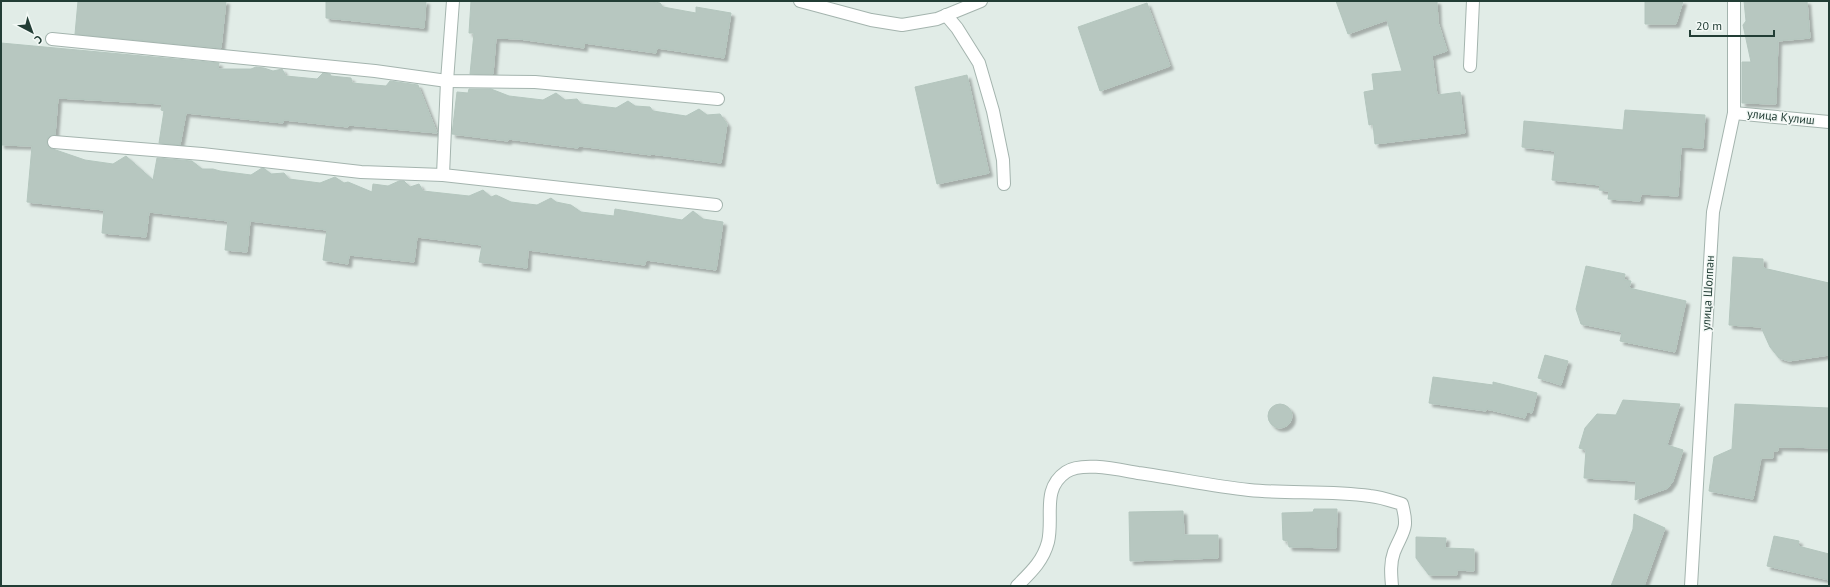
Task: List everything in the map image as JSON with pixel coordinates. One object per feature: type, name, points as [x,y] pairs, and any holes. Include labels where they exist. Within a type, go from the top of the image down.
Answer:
[{"type":"street","points":[[443,175],[447,81],[453,1]]},
{"type":"street","points":[[800,1],[872,20],[902,25],[937,19],[981,1]]},
{"type":"street","points":[[1470,66],[1473,1]]},
{"type":"street","name":"улица Шолпан","points":[[1690,586],[1713,212],[1734,113],[1734,1]]},
{"type":"street","points":[[946,15],[979,63],[994,118],[1003,160],[1004,184]]},
{"type":"street","points":[[52,39],[375,71],[447,81],[535,82],[718,99]]},
{"type":"street","name":"улица Кулиш","points":[[1734,113],[1829,122]]},
{"type":"street","points":[[54,142],[202,154],[361,172],[443,175],[716,205]]},
{"type":"street","points":[[1017,586],[1038,564],[1048,542],[1050,524],[1050,496],[1054,484],[1066,472],[1075,468],[1091,467],[1177,478],[1249,490],[1302,491],[1371,496],[1402,504],[1406,519],[1403,535],[1394,552],[1391,569],[1392,586]]},
{"type":"building","points":[[78,1],[226,1],[221,48],[75,34]]},
{"type":"building","points":[[326,1],[426,1],[424,28],[326,18]]},
{"type":"building","points":[[471,1],[650,1],[660,3],[663,7],[696,13],[696,7],[731,13],[724,58],[657,48],[656,53],[584,43],[584,48],[519,39],[496,38],[493,74],[470,74],[474,33],[469,33]]},
{"type":"building","points":[[1336,1],[1437,1],[1438,22],[1447,51],[1432,56],[1437,95],[1460,92],[1465,133],[1375,144],[1373,124],[1369,125],[1364,92],[1374,90],[1372,74],[1402,71],[1387,20],[1348,34]]},
{"type":"building","points":[[1645,1],[1683,1],[1676,24],[1645,24]]},
{"type":"building","points":[[1744,1],[1807,1],[1810,38],[1778,41],[1776,104],[1742,103],[1742,62],[1751,62],[1743,25],[1746,21]]},
{"type":"building","points":[[1147,3],[1170,66],[1100,91],[1078,27]]},
{"type":"building","points":[[1,43],[219,63],[218,69],[251,69],[256,67],[273,71],[282,69],[286,76],[317,79],[323,73],[330,74],[331,76],[351,78],[352,83],[386,86],[390,81],[418,85],[437,133],[348,125],[348,127],[284,120],[283,123],[186,113],[180,145],[159,143],[164,111],[161,110],[162,104],[58,98],[55,135],[48,137],[47,142],[50,148],[85,160],[113,164],[126,156],[153,180],[157,158],[192,161],[202,169],[213,169],[251,175],[262,168],[271,174],[284,173],[289,179],[320,183],[335,177],[344,183],[348,182],[372,192],[373,184],[388,186],[399,181],[404,181],[410,187],[419,184],[423,191],[469,196],[483,190],[491,197],[496,195],[511,202],[537,205],[551,198],[556,202],[571,205],[581,212],[614,216],[615,209],[682,220],[693,211],[703,219],[723,222],[716,270],[646,260],[645,265],[528,250],[527,268],[479,262],[482,245],[417,237],[414,262],[349,255],[348,264],[323,260],[327,230],[250,221],[247,252],[225,250],[228,221],[149,212],[146,237],[102,233],[104,210],[27,202],[32,146],[1,145]]},
{"type":"building","points":[[967,75],[989,173],[937,184],[915,87]]},
{"type":"building","points":[[469,89],[491,89],[509,96],[543,100],[556,93],[565,100],[577,99],[581,104],[616,108],[628,101],[635,106],[650,107],[653,111],[686,116],[699,109],[707,115],[720,114],[727,124],[721,163],[579,146],[578,148],[508,139],[508,141],[452,134],[457,92],[468,93]]},
{"type":"building","points":[[1625,110],[1705,115],[1703,148],[1681,147],[1678,196],[1641,194],[1640,201],[1608,199],[1609,191],[1599,190],[1600,185],[1552,180],[1555,151],[1522,147],[1524,121],[1623,130]]},
{"type":"building","points":[[1733,257],[1763,259],[1763,268],[1829,283],[1829,355],[1789,361],[1779,358],[1770,347],[1761,327],[1729,325]]},
{"type":"building","points":[[1586,266],[1625,274],[1624,280],[1631,281],[1629,288],[1686,301],[1675,352],[1620,341],[1622,332],[1581,324],[1576,309]]},
{"type":"building","points":[[1545,355],[1568,361],[1561,385],[1538,378]]},
{"type":"building","points":[[1433,377],[1493,385],[1493,382],[1537,393],[1532,413],[1527,412],[1525,418],[1486,409],[1486,411],[1429,403]]},
{"type":"building","points":[[1623,400],[1680,404],[1667,445],[1683,450],[1673,481],[1668,488],[1635,500],[1636,481],[1584,478],[1586,450],[1579,448],[1585,428],[1597,414],[1616,415]]},
{"type":"building","points":[[1280,404],[1289,407],[1292,416],[1289,425],[1280,428],[1271,425],[1268,416],[1271,407]]},
{"type":"building","points":[[1735,404],[1829,408],[1829,448],[1778,447],[1778,451],[1773,451],[1773,458],[1761,458],[1753,499],[1709,491],[1714,457],[1732,449]]},
{"type":"building","points":[[1314,509],[1337,509],[1336,548],[1289,547],[1288,541],[1283,540],[1282,513],[1313,512]]},
{"type":"building","points":[[1183,511],[1184,535],[1218,535],[1218,558],[1130,561],[1129,512]]},
{"type":"building","points":[[1634,514],[1665,528],[1644,586],[1611,586],[1633,529]]},
{"type":"building","points":[[1774,536],[1799,541],[1798,546],[1829,554],[1829,580],[1767,566]]},
{"type":"building","points":[[1416,537],[1446,538],[1445,548],[1474,549],[1474,571],[1457,570],[1457,575],[1429,575],[1416,558]]}]
